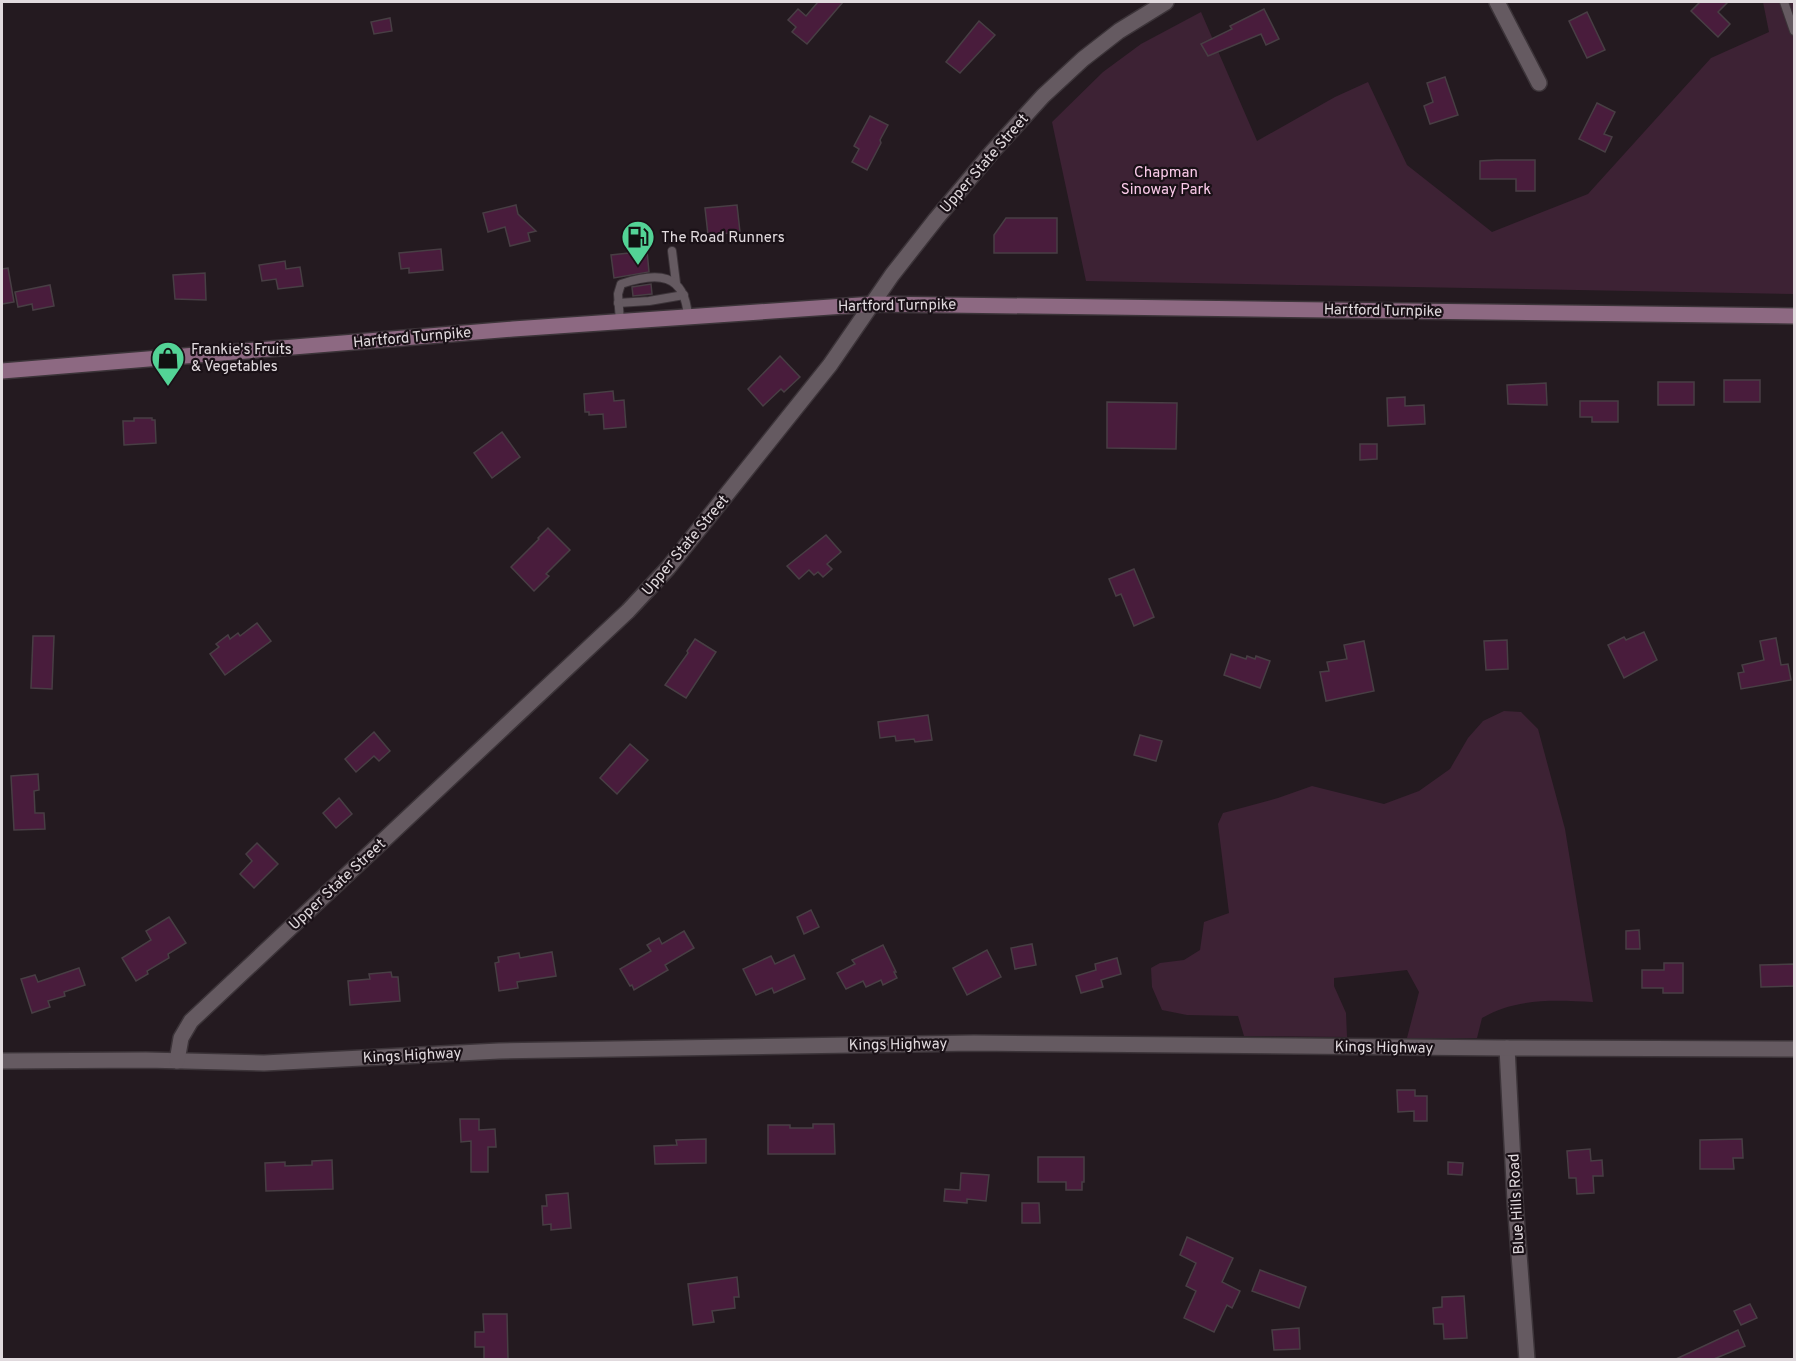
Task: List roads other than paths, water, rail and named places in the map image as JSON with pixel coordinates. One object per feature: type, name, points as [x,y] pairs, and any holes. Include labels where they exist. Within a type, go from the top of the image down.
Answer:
[{"type":"main road","name":"Hartford Turnpike","points":[[2,371],[874,304],[1794,316]]},
{"type":"street","name":"Upper State Street","points":[[177,1061],[181,1038],[191,1021],[628,611],[660,577],[830,365],[892,275],[936,219],[1043,96],[1083,59],[1119,31],[1166,2]]},
{"type":"street","points":[[1497,2],[1539,83]]},
{"type":"street","name":"Kings Highway","points":[[2,1061],[264,1063],[488,1051],[939,1043],[1794,1049]]},
{"type":"street","name":"Blue Hills Road","points":[[1507,1048],[1515,1201],[1527,1359]]},
{"type":"lane","points":[[1784,2],[1794,31]]},
{"type":"lane","points":[[672,251],[676,283],[687,303],[688,317]]},
{"type":"lane","points":[[620,322],[618,294],[621,284],[654,277],[676,283]]},
{"type":"lane","points":[[618,303],[684,295]]},
{"type":"place","name":"The Road Runners","points":[[638,266]]},
{"type":"place","name":"Frankie's Fruits & Vegetables","points":[[168,387]]},
{"type":"park label","name":"Chapman Sinoway Park","points":[[1166,180]]}]
